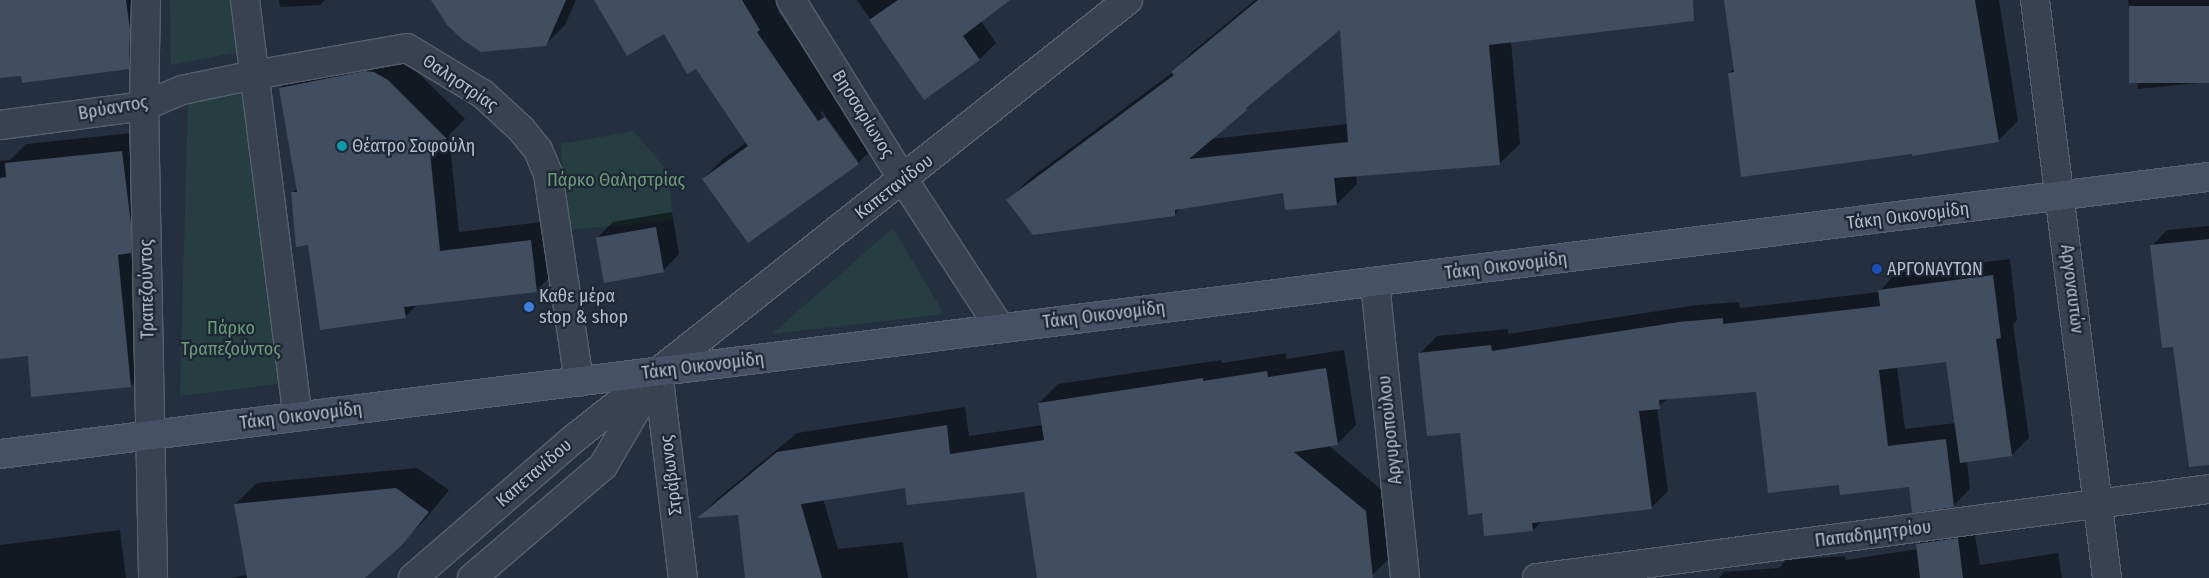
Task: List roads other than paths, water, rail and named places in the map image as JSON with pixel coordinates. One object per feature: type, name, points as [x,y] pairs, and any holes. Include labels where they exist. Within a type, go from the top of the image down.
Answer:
[{"type":"main road","name":"Τάκη Οικονομίδη","points":[[0,454],[2209,177]]},
{"type":"street","name":"Τραπεζούντος","points":[[146,0],[144,106],[152,578]]},
{"type":"street","points":[[245,0],[298,417]]},
{"type":"street","name":"Βησσαρίωνος","points":[[791,0],[903,179],[1000,328]]},
{"type":"street","name":"Καπετανίδου","points":[[412,578],[576,437],[1128,0]]},
{"type":"street","name":"Αργοναυτών","points":[[2034,0],[2108,578]]},
{"type":"street","name":"Θαληστρίας","points":[[254,74],[407,48],[483,94],[521,130],[538,150],[548,174],[579,382]]},
{"type":"street","name":"Βρύαντος","points":[[0,125],[144,106],[182,90],[254,74]]},
{"type":"street","name":"Αργυροπούλου","points":[[1376,282],[1405,578]]},
{"type":"street","name":"Καπετανίδου","points":[[472,578],[603,466],[658,372]]},
{"type":"street","name":"Στράβωνος","points":[[658,372],[683,578]]},
{"type":"street","name":"Παπαδημητρίου","points":[[1538,578],[2209,489]]},
{"type":"place","name":"Θέατρο Σοφούλη","points":[[342,146]]},
{"type":"place","name":"ΑΡΓΟΝΑΥΤΩΝ","points":[[1877,269]]},
{"type":"place","name":"Καθε μέρα stop & shop","points":[[529,307]]},
{"type":"park label","name":"Πάρκο Θαληστρίας","points":[[616,180]]},
{"type":"park label","name":"Πάρκο Τραπεζούντος","points":[[231,339]]}]
